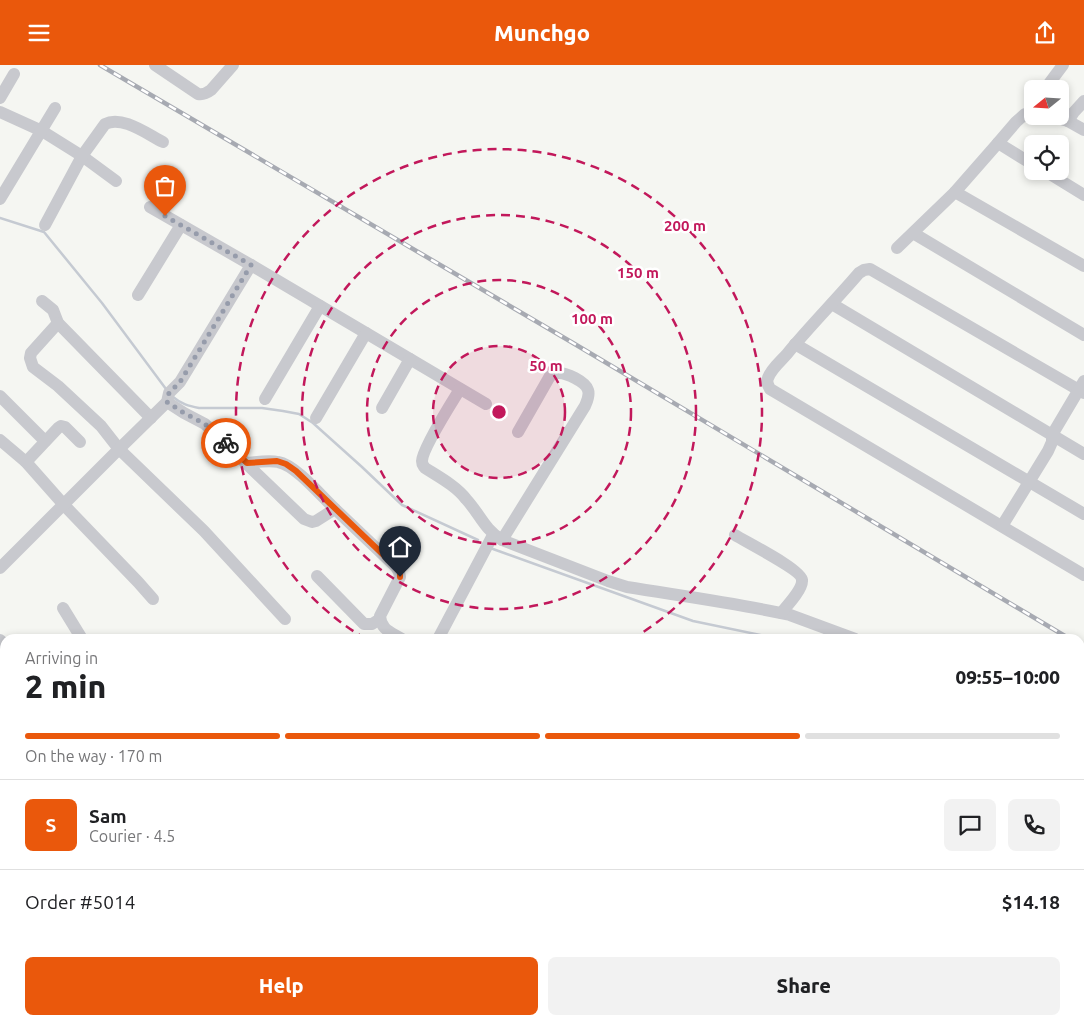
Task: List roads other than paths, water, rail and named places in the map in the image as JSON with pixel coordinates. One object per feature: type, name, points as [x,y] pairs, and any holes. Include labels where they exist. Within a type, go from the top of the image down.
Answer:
[{"type":"street","points":[[158,66],[198,94],[201,94],[211,90],[233,65]]},
{"type":"street","points":[[1052,80],[1063,65]]},
{"type":"street","points":[[0,98],[14,74]]},
{"type":"street","points":[[1069,120],[1084,101]]},
{"type":"street","points":[[0,199],[55,108]]},
{"type":"street","points":[[0,112],[42,131],[82,156],[116,181]]},
{"type":"street","points":[[897,249],[956,192],[1016,122],[1024,116]]},
{"type":"street","points":[[44,225],[82,156],[105,124],[116,121],[128,124],[163,142]]},
{"type":"street","points":[[1069,122],[1084,130]]},
{"type":"street","points":[[998,143],[1024,159]]},
{"type":"street","points":[[1060,180],[1084,195]]},
{"type":"street","points":[[956,192],[1084,266]]},
{"type":"street","points":[[150,207],[486,404]]},
{"type":"street","points":[[138,295],[181,225]]},
{"type":"street","points":[[914,233],[1084,335]]},
{"type":"street","points":[[0,568],[167,402],[169,393],[180,382],[251,265]]},
{"type":"street","points":[[1002,526],[1048,451],[1052,442],[1052,435],[1082,388],[870,269],[858,273],[771,373],[767,380],[767,385],[770,389],[1084,575]]},
{"type":"street","points":[[42,301],[53,310],[58,323],[151,418]]},
{"type":"street","points":[[832,304],[1084,454]]},
{"type":"street","points":[[265,399],[320,306]]},
{"type":"street","points":[[58,323],[31,353],[30,358],[33,367],[58,385],[101,426],[119,449],[204,531],[285,619]]},
{"type":"street","points":[[316,418],[366,333]]},
{"type":"street","points":[[795,344],[1084,514]]},
{"type":"street","points":[[382,409],[410,359]]},
{"type":"street","points":[[441,634],[497,537],[585,406],[589,397],[586,386],[580,381],[564,374],[556,373],[550,376],[518,432]]},
{"type":"street","points":[[460,389],[426,448],[422,460],[423,465],[466,498],[497,537],[614,583],[645,590],[751,606],[790,615],[841,634]]},
{"type":"street","points":[[0,396],[45,441]]},
{"type":"street","points":[[167,402],[205,424],[304,519],[316,521],[336,509]]},
{"type":"street","points":[[26,462],[61,426],[65,427],[80,442]]},
{"type":"street","points":[[0,440],[26,462],[153,599]]},
{"type":"street","points":[[247,463],[277,461],[286,464],[296,471],[396,567],[400,577],[380,616],[383,628],[393,634]]},
{"type":"street","points":[[735,535],[792,568],[803,579],[797,592],[781,613]]},
{"type":"street","points":[[317,576],[364,624],[372,624],[380,619]]},
{"type":"street","points":[[63,608],[79,634]]},
{"type":"waterway","points":[[0,218],[44,232],[102,303],[166,389]]},
{"type":"waterway","points":[[173,397],[185,404],[199,408],[262,408],[299,414],[313,423],[402,505],[478,540]]},
{"type":"waterway","points":[[493,549],[693,621],[756,634]]},
{"type":"railway","points":[[100,65],[573,343],[1062,634]]}]
